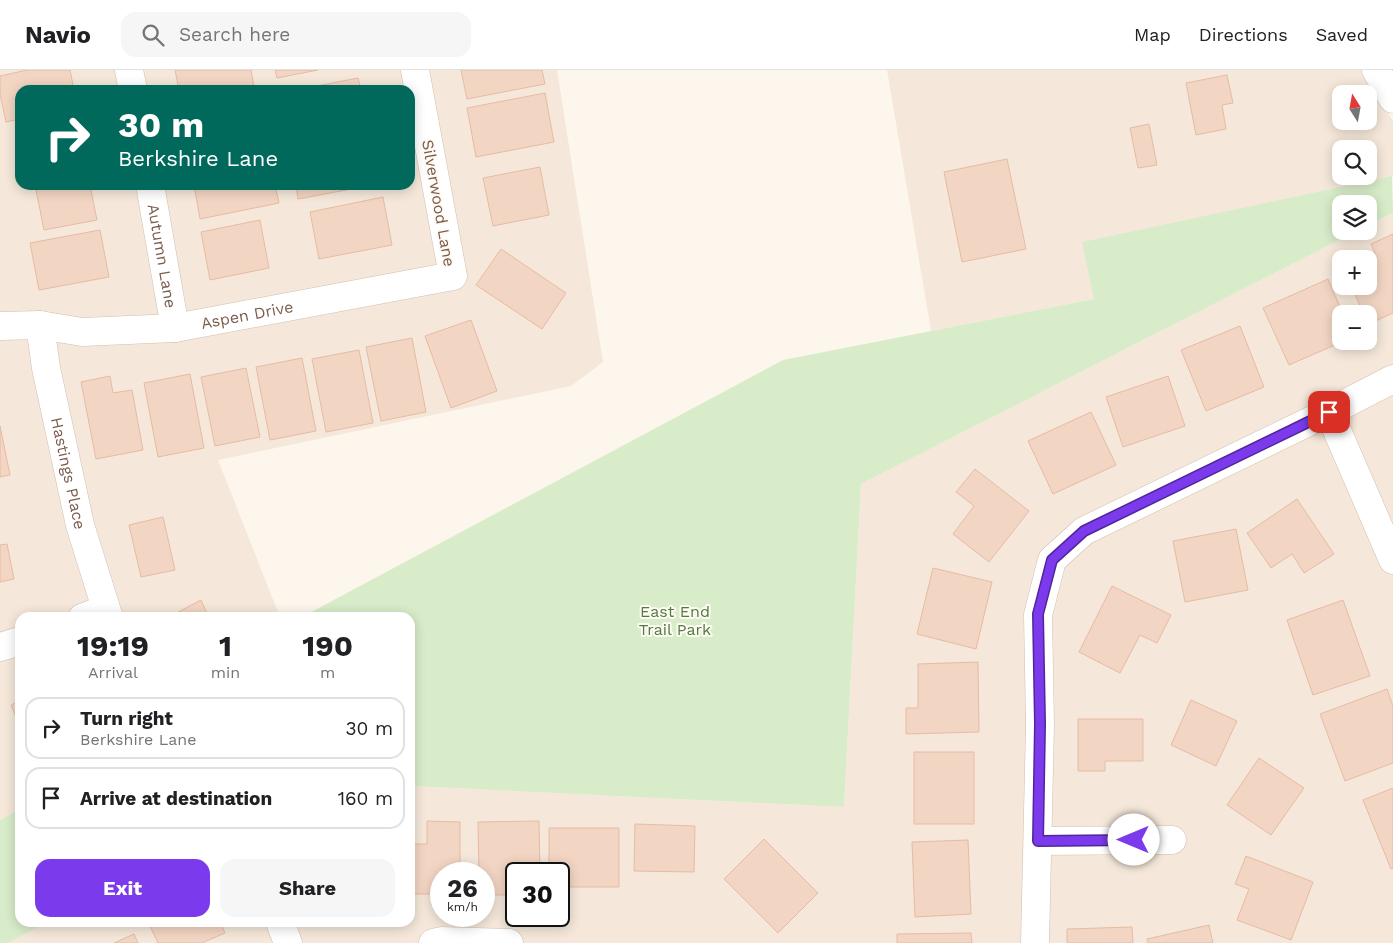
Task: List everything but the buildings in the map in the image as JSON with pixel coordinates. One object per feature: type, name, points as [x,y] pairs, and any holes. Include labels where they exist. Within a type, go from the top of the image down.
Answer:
[{"type":"street","points":[[129,70],[132,85]]},
{"type":"street","name":"Silverwood Lane","points":[[415,70],[453,276]]},
{"type":"street","points":[[1376,70],[1393,99]]},
{"type":"street","name":"Autumn Lane","points":[[151,190],[175,328]]},
{"type":"street","name":"Aspen Drive","points":[[0,326],[40,325],[82,332],[175,328],[453,276]]},
{"type":"street","name":"Hastings Place","points":[[40,325],[46,368],[98,612]]},
{"type":"street","points":[[1035,943],[1040,724],[1038,614],[1052,560],[1084,531],[1329,412],[1393,378]]},
{"type":"street","points":[[1329,412],[1393,560]]},
{"type":"street","points":[[0,647],[15,642]]},
{"type":"street","points":[[1038,841],[1172,840]]},
{"type":"street","points":[[282,927],[288,943]]},
{"type":"street","points":[[432,943],[509,943]]},
{"type":"shaded area","points":[[0,70],[557,70],[603,362],[571,386],[218,460],[278,612],[15,612],[15,812],[0,820]]},
{"type":"shaded area","points":[[887,70],[1363,70],[1372,85],[1332,85],[1332,130],[1378,130],[1378,96],[1393,121],[1393,176],[1377,179],[1377,140],[1332,140],[1332,185],[1351,185],[1083,242],[1094,299],[931,331]]},
{"type":"shaded area","points":[[1393,213],[1393,943],[8,943],[38,927],[415,927],[415,786],[844,807],[861,484],[1339,240],[1377,240],[1377,221]]},
{"type":"green space","name":"East End Trail Park","points":[[1392,176],[1393,213],[1377,221],[1377,195],[1332,195],[1332,240],[1339,240],[861,484],[844,807],[415,786],[415,612],[311,612],[783,360],[1094,299],[1082,242],[1350,185],[1377,185],[1377,179]]},
{"type":"green space","points":[[15,812],[15,927],[38,927],[8,943],[0,943],[0,820]]},
{"type":"route","points":[[1134,840],[1038,841],[1040,724],[1038,614],[1052,560],[1084,531],[1329,412]]}]
